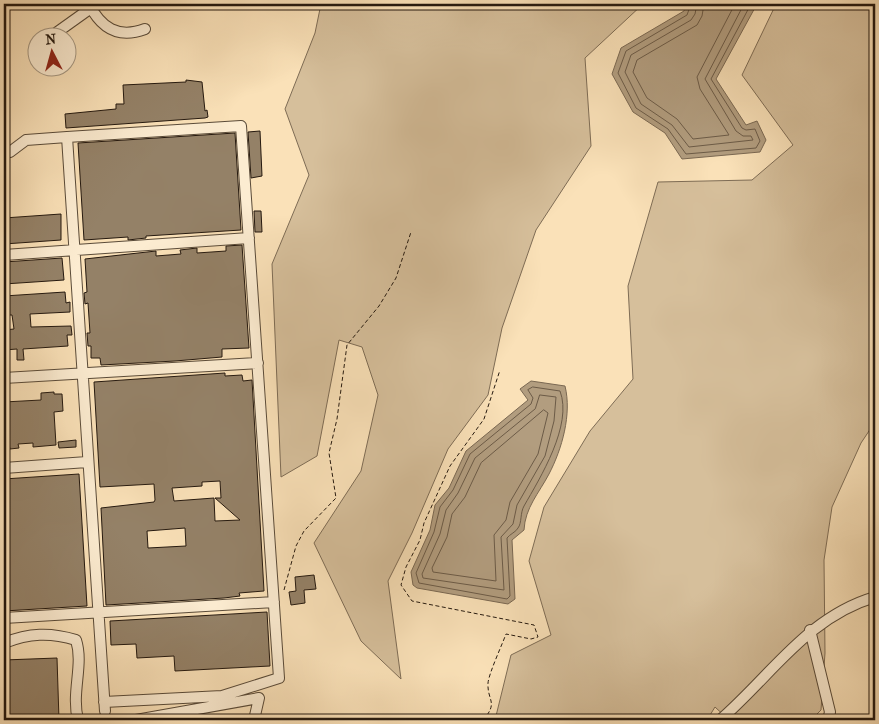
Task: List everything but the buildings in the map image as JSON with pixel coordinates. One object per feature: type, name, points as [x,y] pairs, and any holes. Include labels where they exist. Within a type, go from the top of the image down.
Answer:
[{"type":"street","points":[[62,28],[90,6],[99,21],[110,29],[124,33],[145,29]]},
{"type":"street","points":[[10,152],[26,140],[66,137],[241,126],[279,678],[222,696],[104,707],[66,137]]},
{"type":"street","points":[[4,255],[249,238]]},
{"type":"street","points":[[4,378],[258,363]]},
{"type":"street","points":[[4,468],[87,462]]},
{"type":"street","points":[[720,720],[810,630],[858,602],[875,597]]},
{"type":"street","points":[[4,618],[274,602]]},
{"type":"street","points":[[810,630],[830,712],[828,720]]},
{"type":"street","points":[[4,643],[35,633],[57,634],[76,640],[79,651],[74,694],[78,720]]},
{"type":"street","points":[[136,720],[259,698],[254,720]]},
{"type":"path","points":[[284,590],[296,546],[304,531],[336,498],[329,453],[337,418],[347,345],[379,306],[396,278],[411,232]]},
{"type":"path","points":[[483,720],[490,712],[492,700],[488,683],[506,634],[531,639],[538,637],[534,625],[412,601],[401,585],[406,568],[420,540],[424,523],[450,466],[484,419],[500,370]]},
{"type":"shaded area","points":[[321,4],[643,4],[585,58],[591,146],[536,230],[502,328],[488,395],[448,449],[412,533],[388,581],[401,679],[361,641],[314,543],[361,471],[378,395],[362,347],[339,340],[317,456],[281,477],[272,264],[309,175],[285,109],[315,33]]},
{"type":"shaded area","points":[[776,4],[875,4],[875,422],[861,443],[832,507],[824,560],[825,653],[821,710],[811,720],[729,720],[715,707],[707,720],[495,720],[511,655],[551,635],[529,561],[544,507],[590,431],[633,379],[628,286],[658,182],[752,180],[793,145],[742,75]]},
{"type":"water","points":[[686,4],[757,4],[716,79],[746,125],[757,121],[766,140],[760,152],[682,159],[665,133],[633,112],[612,74],[621,48],[684,11]]},
{"type":"water","points":[[531,381],[565,386],[567,408],[562,443],[558,454],[533,501],[527,515],[524,530],[512,540],[515,599],[508,604],[417,588],[413,585],[411,572],[430,530],[435,505],[449,488],[466,451],[528,400],[520,389]]}]
